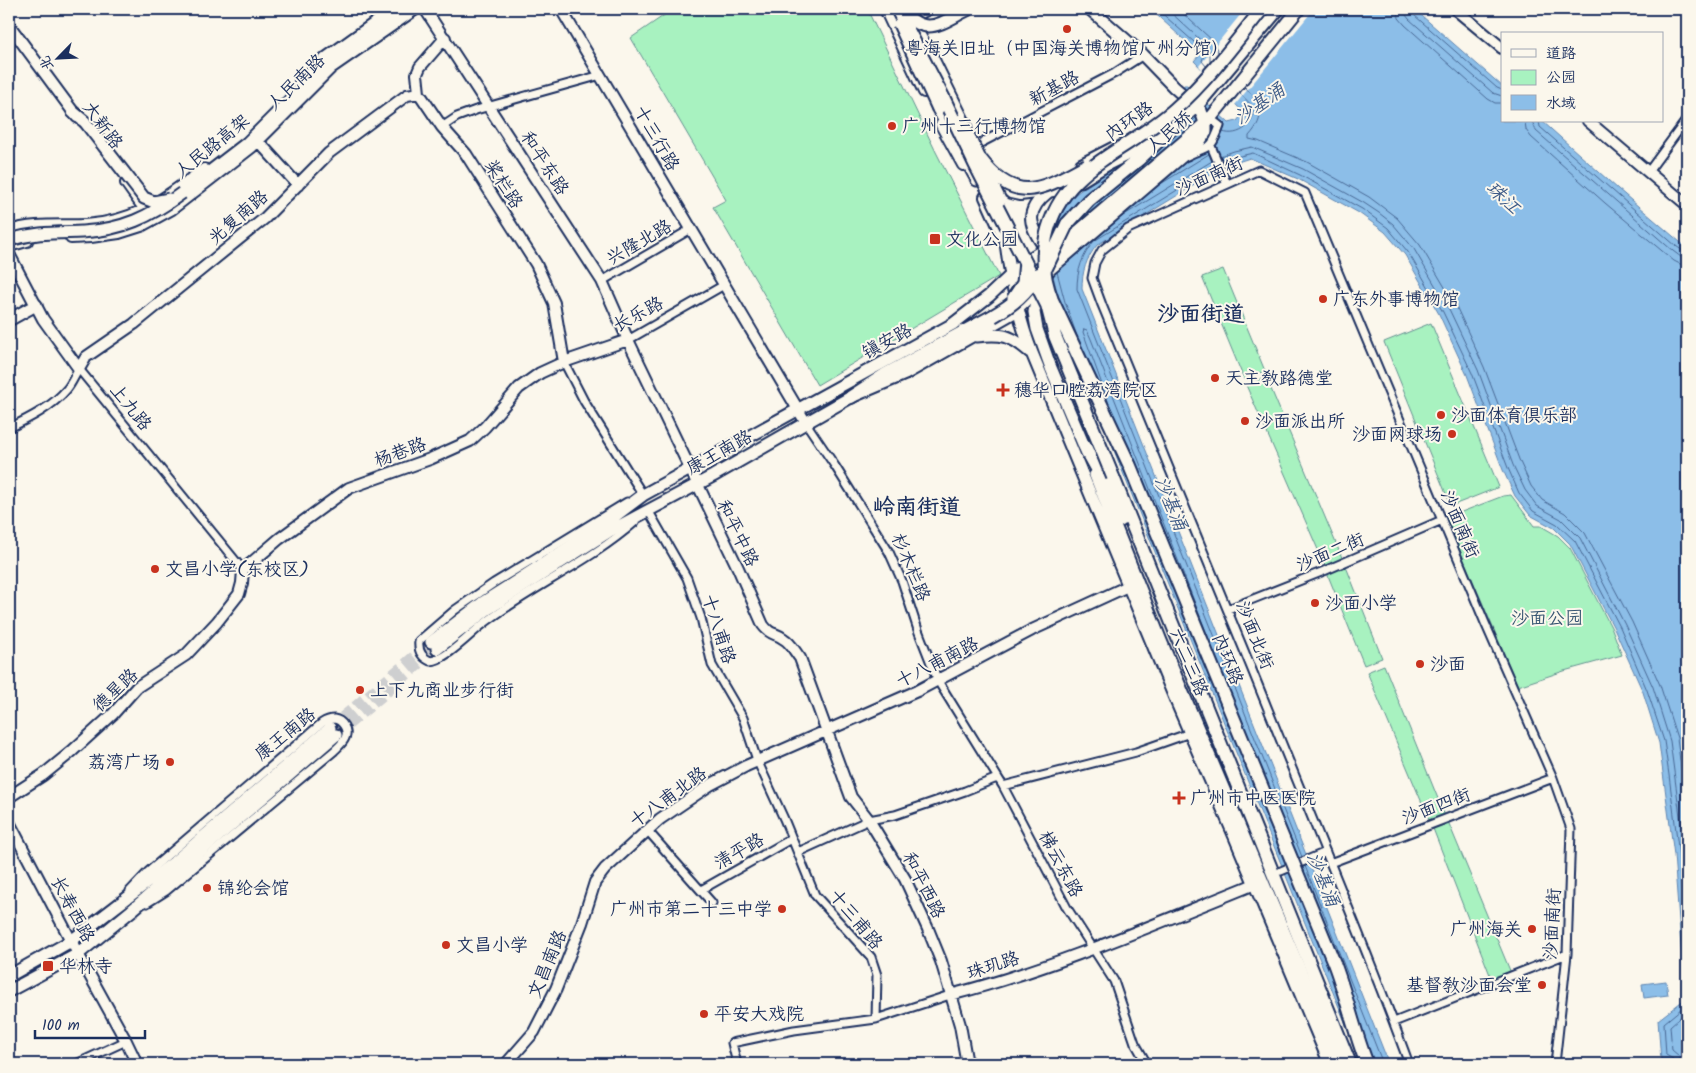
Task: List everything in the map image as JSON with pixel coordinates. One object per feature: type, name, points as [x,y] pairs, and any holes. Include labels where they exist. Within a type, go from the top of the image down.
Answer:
[{"type":"highway","points":[[901,9],[975,164],[1052,315],[1101,402]]},
{"type":"highway","name":"内环路","points":[[1262,9],[1192,92],[1174,110],[1144,133],[1098,163],[1072,184],[1053,213],[1045,244],[1043,262],[1049,292],[1068,337],[1101,402],[1138,485],[1334,963],[1367,1064]]},
{"type":"highway","name":"内环路","points":[[1184,656],[1055,336],[1044,295],[1044,280],[1046,269],[1067,224],[1089,200],[1146,153],[1195,106],[1278,9]]},
{"type":"highway","points":[[983,160],[997,178],[1009,186],[1023,189],[1038,188],[1058,180],[1144,133]]},
{"type":"highway","points":[[851,397],[886,374],[1012,305],[1026,292],[1042,269],[1056,238],[1067,224]]},
{"type":"highway","points":[[1084,445],[1107,489],[1184,656],[1350,1064]]},
{"type":"main road","name":"人民路高架","points":[[9,240],[42,232],[82,232],[119,226],[153,213],[248,143],[333,59],[404,9]]},
{"type":"main road","points":[[892,9],[938,109],[980,187]]},
{"type":"main road","points":[[901,9],[917,24],[928,27],[935,26],[969,9]]},
{"type":"main road","points":[[901,9],[920,40],[983,160],[1024,251],[1026,263],[1025,276],[1020,288],[1010,301],[993,316]]},
{"type":"main road","points":[[1058,259],[1176,162],[1204,136],[1206,126],[1195,106],[1143,55],[1090,9]]},
{"type":"main road","name":"人民桥","points":[[1015,274],[1033,256],[1057,243],[1096,212],[1198,125],[1219,102],[1293,9]]},
{"type":"main road","name":"人民桥","points":[[1050,270],[1058,259],[1064,245],[1073,236],[1209,120],[1299,9]]},
{"type":"main road","points":[[73,112],[85,122],[144,198],[160,202],[182,193]]},
{"type":"main road","points":[[1046,249],[1035,234],[1031,219],[1035,204],[1048,192]]},
{"type":"main road","points":[[989,296],[1001,276],[1006,243]]},
{"type":"main road","name":"六二三路","points":[[1006,243],[1015,274],[1017,309],[1032,353],[1128,586],[1330,1064]]},
{"type":"main road","name":"六二三路","points":[[1050,270],[1038,292],[1034,312],[1037,329],[1161,641],[1340,1064]]},
{"type":"main road","name":"镇安路","points":[[806,424],[851,397],[886,384],[973,337],[1017,309],[1050,270]]},
{"type":"main road","name":"镇安路","points":[[798,410],[942,330],[989,296],[1015,274]]},
{"type":"main road","points":[[13,317],[36,305]]},
{"type":"main road","points":[[973,337],[994,334],[1006,336],[1016,340],[1032,353]]},
{"type":"main road","points":[[1041,375],[1052,370]]},
{"type":"main road","name":"康王南路","points":[[798,410],[643,495],[599,528],[482,603],[434,646],[608,532],[806,424]]},
{"type":"main road","name":"康王南路","points":[[9,976],[71,941],[178,858],[333,731],[131,911],[78,954],[9,991]]},
{"type":"street","name":"人民南路","points":[[9,231],[34,226],[105,223],[146,210],[242,140],[327,57],[394,9]]},
{"type":"street","name":"人民南路","points":[[9,246],[40,239],[105,236],[132,230],[153,221],[204,185],[258,141],[331,68],[416,9]]},
{"type":"street","name":"和平东路","points":[[425,9],[602,281],[628,340]]},
{"type":"street","name":"十三行路","points":[[561,9],[724,285]]},
{"type":"street","points":[[886,9],[914,48],[958,136],[1006,243]]},
{"type":"street","points":[[886,9],[901,44],[952,146],[980,187]]},
{"type":"street","points":[[901,9],[916,28],[983,160],[1000,184],[1011,193],[1026,196],[1048,192],[1080,174],[1109,164],[1135,151],[1170,122],[1177,112],[1180,103],[1174,87]]},
{"type":"street","points":[[916,28],[956,9]]},
{"type":"street","points":[[1455,9],[1501,47]]},
{"type":"street","name":"大新路","points":[[9,25],[153,221]]},
{"type":"street","points":[[914,48],[916,28]]},
{"type":"street","points":[[419,93],[417,74],[420,67],[445,38]]},
{"type":"street","name":"新基路","points":[[977,145],[1115,73],[1143,55]]},
{"type":"street","points":[[442,127],[457,117],[489,106],[601,75]]},
{"type":"street","points":[[983,160],[1008,180],[1027,184],[1044,181],[1111,147],[1159,118],[1175,102],[1174,87]]},
{"type":"street","name":"桨栏路","points":[[419,93],[442,127],[466,154],[544,278],[554,303],[564,362]]},
{"type":"street","name":"光复南路","points":[[79,369],[86,357],[134,324],[265,218],[329,153],[407,95],[419,93]]},
{"type":"street","points":[[1176,162],[1211,146],[1220,126],[1195,106]]},
{"type":"street","points":[[1648,172],[1687,119]]},
{"type":"street","points":[[1589,122],[1687,204]]},
{"type":"street","points":[[258,141],[298,185]]},
{"type":"street","points":[[1211,146],[1226,182]]},
{"type":"street","name":"沙面南街","points":[[1128,229],[1226,182],[1259,170],[1305,193],[1485,623],[1553,778],[1571,829],[1567,954],[1555,1064]]},
{"type":"street","name":"沙面北街","points":[[1128,229],[1102,250],[1095,263],[1092,278],[1228,609],[1394,1022],[1409,1064]]},
{"type":"street","name":"兴隆北路","points":[[602,281],[691,230]]},
{"type":"street","name":"上九路","points":[[9,254],[36,305],[79,369],[242,570]]},
{"type":"street","points":[[1015,274],[1028,281],[1050,270]]},
{"type":"street","points":[[724,285],[806,424]]},
{"type":"street","name":"长乐路","points":[[564,362],[628,340],[724,285]]},
{"type":"street","name":"和平中路","points":[[628,340],[738,568],[763,625],[768,632],[784,638],[800,658],[827,731]]},
{"type":"street","points":[[564,362],[584,401],[643,495]]},
{"type":"street","name":"杨巷路","points":[[242,570],[349,488],[437,456],[470,441],[485,427],[519,388],[540,374],[564,362]]},
{"type":"street","points":[[9,428],[53,403],[68,388],[79,369]]},
{"type":"street","name":"杉木栏路","points":[[806,424],[845,480],[889,552],[902,581],[918,630],[938,681]]},
{"type":"street","name":"康王南路","points":[[643,495],[609,512],[494,582],[422,638],[419,645],[422,655],[430,661],[442,658],[502,611],[618,535],[648,509]]},
{"type":"street","name":"十八甫路","points":[[648,509],[687,578],[701,618],[712,665],[739,710],[757,760]]},
{"type":"street","name":"沙面二街","points":[[1228,609],[1442,520]]},
{"type":"street","name":"德星路","points":[[9,797],[43,775],[70,753],[113,714],[137,688],[186,655],[217,622],[239,594],[242,583],[242,570]]},
{"type":"street","name":"十八甫南路","points":[[757,760],[892,703],[938,681],[1032,630],[1128,586]]},
{"type":"street","name":"梯云东路","points":[[938,681],[1003,786],[1067,908],[1114,981],[1135,1043],[1147,1064]]},
{"type":"street","name":"康王南路","points":[[124,899],[154,867],[322,723],[328,720],[336,720],[346,729],[345,738],[334,750],[166,891],[131,911]]},
{"type":"street","name":"和平西路","points":[[827,731],[851,797],[869,820],[905,878],[941,961],[960,1025],[967,1064]]},
{"type":"street","points":[[1003,786],[1136,752],[1190,733]]},
{"type":"street","name":"十八甫北路","points":[[605,869],[647,830],[674,809],[710,785],[757,760]]},
{"type":"street","name":"十三甫路","points":[[757,760],[815,895],[871,957],[878,975],[876,1019]]},
{"type":"street","points":[[798,852],[869,820],[895,815],[997,778]]},
{"type":"street","name":"沙面四街","points":[[1330,863],[1553,778]]},
{"type":"street","name":"长寿西路","points":[[9,822],[126,1041],[136,1064]]},
{"type":"street","points":[[647,830],[712,903]]},
{"type":"street","name":"清平路","points":[[701,890],[791,839]]},
{"type":"street","points":[[1282,871],[1326,852]]},
{"type":"street","name":"文昌南路","points":[[506,1064],[521,1049],[538,1025],[565,968],[595,882],[605,869]]},
{"type":"street","name":"珠玑路","points":[[737,1064],[732,1043],[794,1030],[876,1019],[1003,980],[1094,948],[1255,884]]},
{"type":"street","points":[[1394,1022],[1567,954]]},
{"type":"street","points":[[76,1064],[126,1041]]},
{"type":"green space","name":"文化公园","points":[[667,9],[867,9],[936,152],[999,276],[817,385],[713,207],[726,200],[631,38],[669,12]]},
{"type":"green space","points":[[1223,269],[1265,371],[1244,379],[1202,277]]},
{"type":"green space","name":"沙面体育俱乐部","points":[[1431,323],[1499,487],[1451,506],[1384,342]]},
{"type":"green space","points":[[1266,377],[1343,560],[1326,568],[1246,385]]},
{"type":"green space","name":"沙面公园","points":[[1511,495],[1534,526],[1541,526],[1558,536],[1570,548],[1612,629],[1622,655],[1518,686],[1446,518],[1503,496]]},
{"type":"green space","points":[[1345,564],[1382,658],[1364,665],[1327,573]]},
{"type":"green space","points":[[1384,665],[1445,816],[1430,822],[1367,672]]},
{"type":"green space","points":[[1447,819],[1511,973],[1492,980],[1432,826]]},
{"type":"water","points":[[1150,9],[1414,9],[1501,85],[1501,122],[1543,122],[1687,248],[1687,1064],[1670,1064],[1669,1062],[1661,1061],[1658,1020],[1685,999],[1674,855],[1659,743],[1643,692],[1615,630],[1570,544],[1554,528],[1530,515],[1515,496],[1503,470],[1467,375],[1439,314],[1405,255],[1385,232],[1359,213],[1298,179],[1250,158],[1225,166],[1097,245],[1085,266],[1082,289],[1389,1064],[1362,1064],[1115,453],[1060,304],[1042,231],[1043,223],[1049,214],[1081,190],[1142,150],[1177,121],[1184,85],[1187,85],[1229,123],[1237,121],[1241,116],[1241,110],[1194,61],[1200,54]]},
{"type":"water","points":[[1666,981],[1668,995],[1644,998],[1642,984]]},
{"type":"pier","points":[[1245,9],[1314,9],[1235,105],[1199,66]]},
{"type":"tunnel","points":[[330,728],[431,642]]},
{"type":"tunnel","points":[[336,735],[437,649]]},
{"type":"place","name":"粤海关旧址（中国海关博物馆广州分馆）","points":[[1067,29]]},
{"type":"place","name":"广州十三行博物馆","points":[[892,126]]},
{"type":"place","name":"文化公园","points":[[935,239]]},
{"type":"place","name":"广东外事博物馆","points":[[1323,299]]},
{"type":"place","name":"天主教路德堂","points":[[1215,378]]},
{"type":"place","name":"穗华口腔荔湾院区","points":[[1003,390]]},
{"type":"place","name":"沙面体育俱乐部","points":[[1441,415]]},
{"type":"place","name":"沙面派出所","points":[[1245,421]]},
{"type":"place","name":"沙面网球场","points":[[1452,434]]},
{"type":"place","name":"文昌小学(东校区)","points":[[155,569]]},
{"type":"place","name":"沙面小学","points":[[1315,603]]},
{"type":"place","name":"沙面","points":[[1420,664]]},
{"type":"place","name":"上下九商业步行街","points":[[360,690]]},
{"type":"place","name":"荔湾广场","points":[[170,762]]},
{"type":"place","name":"广州市中医医院","points":[[1179,798]]},
{"type":"place","name":"锦纶会馆","points":[[207,888]]},
{"type":"place","name":"广州市第二十三中学","points":[[782,909]]},
{"type":"place","name":"广州海关","points":[[1532,929]]},
{"type":"place","name":"文昌小学","points":[[446,945]]},
{"type":"place","name":"华林寺","points":[[48,966]]},
{"type":"place","name":"基督教沙面会堂","points":[[1542,985]]},
{"type":"place","name":"平安大戏院","points":[[704,1014]]},
{"type":"district","name":"沙面街道","points":[[1201,313]]},
{"type":"district","name":"岭南街道","points":[[917,506]]},
{"type":"water label","name":"沙基涌","points":[[1259,103]]},
{"type":"water label","name":"珠江","points":[[1504,197]]},
{"type":"water label","name":"沙基涌","points":[[1172,503]]},
{"type":"water label","name":"沙基涌","points":[[1324,879]]}]
